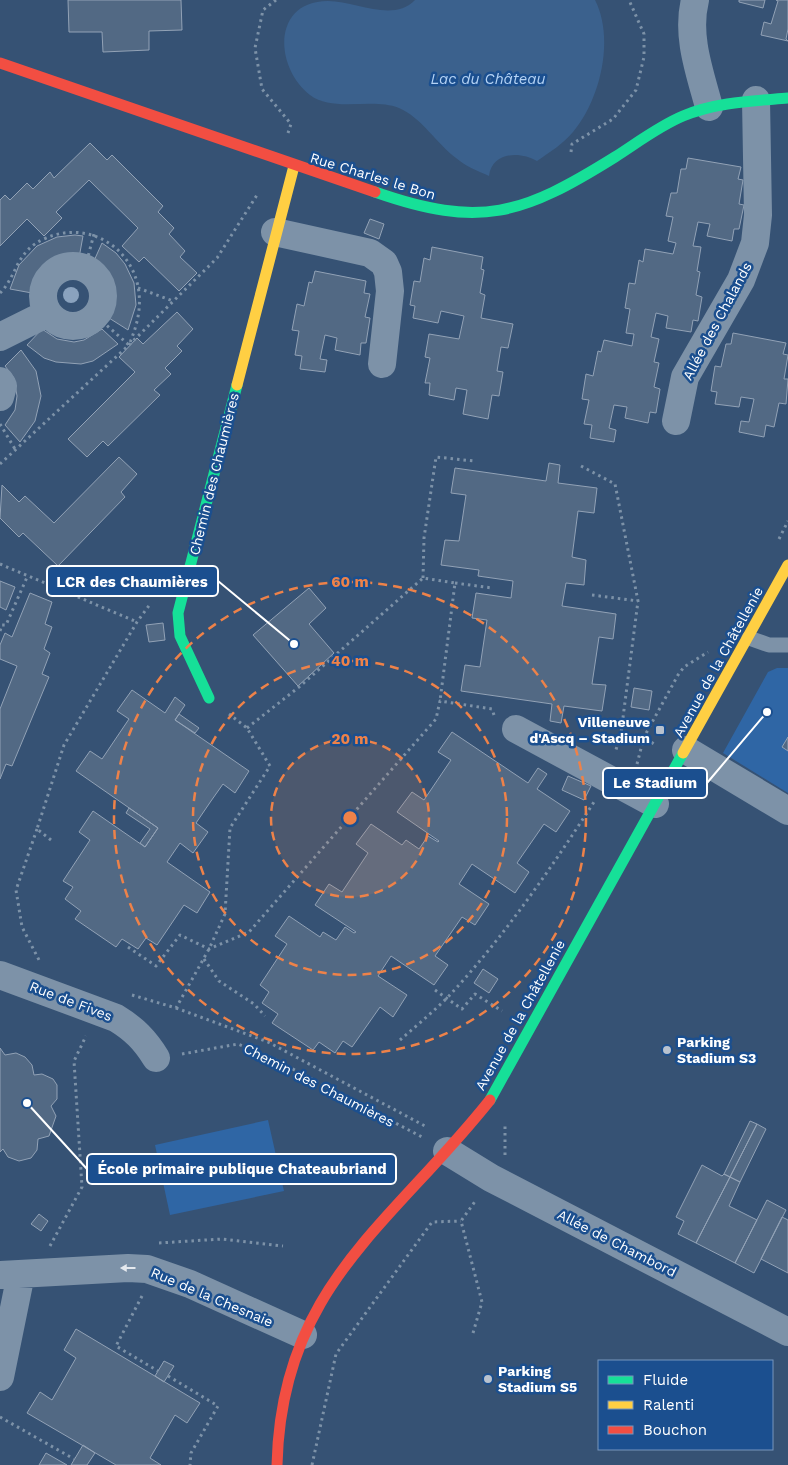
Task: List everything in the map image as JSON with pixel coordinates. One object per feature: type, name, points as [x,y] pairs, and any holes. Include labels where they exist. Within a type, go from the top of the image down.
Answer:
[{"type":"street","points":[[695,0],[692,12],[692,36],[709,107]]},
{"type":"street","name":"Rue Charles le Bon","points":[[0,63],[294,166],[425,209],[467,215],[508,210],[550,195],[672,122],[709,107],[731,102],[788,98]]},
{"type":"street","name":"Allée des Chalands","points":[[676,422],[685,377],[741,280],[755,242],[758,214],[756,100]]},
{"type":"street","name":"Chemin des Chaumières","points":[[209,698],[201,675],[183,645],[177,622],[275,232],[294,166]]},
{"type":"street","points":[[275,232],[370,253],[384,263],[388,272],[390,291],[382,364]]},
{"type":"street","points":[[66,267],[85,268],[99,280],[103,289],[102,307],[90,322],[72,326],[54,320],[48,313],[43,295],[50,277],[66,267]]},
{"type":"street","points":[[0,337],[48,313]]},
{"type":"street","points":[[0,381],[3,386],[0,396]]},
{"type":"street","name":"Avenue de la Châtellenie","points":[[277,1465],[280,1408],[289,1372],[303,1335],[323,1297],[350,1257],[490,1100],[644,798],[686,750],[788,565]]},
{"type":"street","points":[[516,729],[644,798]]},
{"type":"street","points":[[686,750],[788,811]]},
{"type":"street","name":"Rue de Fives","points":[[0,975],[99,1010],[133,1029],[147,1043],[156,1058]]},
{"type":"street","name":"Allée de Chambord","points":[[447,1150],[491,1178],[788,1332]]},
{"type":"street","name":"Rue de la Chesnaie","points":[[10,1274],[128,1268],[156,1272],[190,1284],[303,1335]]},
{"type":"street","points":[[0,1377],[10,1274]]},
{"type":"lane","points":[[749,638],[769,645],[788,645]]},
{"type":"path","points":[[276,0],[264,10],[254,48],[262,89],[291,124],[286,141]]},
{"type":"path","points":[[567,186],[572,144],[613,119],[636,90],[644,57],[644,34],[629,0]]},
{"type":"path","points":[[0,464],[129,345],[217,258],[259,192]]},
{"type":"path","points":[[0,293],[6,287],[25,253],[36,244],[64,232],[94,234],[119,252],[127,262],[138,288],[139,310],[137,325],[129,345]]},
{"type":"path","points":[[85,268],[94,234]]},
{"type":"path","points":[[138,288],[173,301]]},
{"type":"path","points":[[96,316],[129,345]]},
{"type":"path","points":[[0,424],[15,450]]},
{"type":"path","points":[[247,728],[299,687],[423,578],[424,538],[436,457],[474,461]]},
{"type":"path","points":[[400,1040],[446,998],[483,958],[524,905],[594,803],[608,778],[621,733],[638,601],[615,484],[581,466]]},
{"type":"path","points":[[778,542],[788,521]]},
{"type":"path","points":[[0,564],[136,622]]},
{"type":"path","points":[[0,631],[2,625],[6,624],[28,575]]},
{"type":"path","points":[[423,578],[492,588]]},
{"type":"path","points":[[128,947],[156,966],[180,935],[209,949],[249,932],[436,719],[455,582]]},
{"type":"path","points":[[592,595],[638,601]]},
{"type":"path","points":[[33,986],[39,958],[22,927],[16,890],[64,745],[136,622],[153,601],[181,601]]},
{"type":"path","points":[[644,798],[644,737],[680,671],[710,651]]},
{"type":"path","points":[[176,1008],[204,959],[225,914],[230,828],[270,766],[247,728],[209,698]]},
{"type":"path","points":[[440,701],[492,709],[498,723],[516,729]]},
{"type":"path","points":[[621,733],[644,737],[654,744]]},
{"type":"path","points":[[37,829],[50,840]]},
{"type":"path","points":[[204,959],[219,981],[254,1004],[265,1016]]},
{"type":"path","points":[[435,990],[462,1009],[475,994],[502,1010]]},
{"type":"path","name":"Chemin des Chaumières","points":[[99,1010],[130,994],[176,1008],[268,1042],[426,1126]]},
{"type":"path","points":[[58,1248],[49,1249],[82,1187],[74,1061],[99,1010]]},
{"type":"path","name":"Chemin des Chaumières","points":[[156,1058],[238,1044],[276,1060],[447,1150]]},
{"type":"path","points":[[473,1334],[482,1302],[461,1221],[491,1178]]},
{"type":"path","points":[[312,1465],[336,1354],[432,1222],[461,1221]]},
{"type":"path","points":[[154,1243],[222,1239],[284,1246]]},
{"type":"path","points":[[156,1272],[116,1346],[158,1371]]},
{"type":"path","points":[[168,1376],[218,1406],[191,1453],[190,1465]]},
{"type":"path","points":[[0,1417],[74,1459]]},
{"type":"shaded area","points":[[777,668],[788,668],[788,793],[723,753],[768,672]]},
{"type":"shaded area","points":[[268,1120],[284,1191],[170,1215],[155,1145]]},
{"type":"water","name":"Lac du Château","points":[[415,0],[595,0],[601,16],[604,33],[602,69],[591,103],[583,119],[573,132],[561,144],[537,161],[515,155],[501,158],[491,168],[489,176],[460,161],[422,124],[399,108],[377,104],[330,103],[310,95],[298,83],[285,53],[284,38],[288,23],[296,12],[310,4],[328,1],[374,9],[396,10],[406,7]]},
{"type":"building","points":[[68,0],[181,0],[182,30],[149,31],[149,50],[103,52],[102,32],[69,32]]},
{"type":"building","points":[[739,0],[765,0],[763,8],[739,2]]},
{"type":"building","points":[[776,0],[788,0],[786,39],[788,41],[761,35],[764,22],[771,24],[778,1]]},
{"type":"building","points":[[90,143],[107,160],[112,155],[163,206],[158,212],[174,228],[169,234],[185,251],[180,257],[197,273],[179,291],[144,257],[139,262],[122,246],[138,228],[89,180],[56,212],[62,218],[44,236],[27,219],[0,246],[0,200],[5,195],[10,200],[27,183],[33,189],[50,172],[54,178]]},
{"type":"building","points":[[688,158],[741,167],[738,179],[743,180],[739,204],[744,205],[739,229],[734,229],[732,241],[707,236],[710,224],[698,222],[693,246],[701,247],[697,271],[700,272],[696,295],[702,297],[698,321],[693,320],[691,332],[666,328],[668,316],[656,313],[651,337],[659,339],[654,362],[659,363],[654,387],[660,389],[656,413],[650,412],[648,423],[625,418],[627,407],[614,405],[609,428],[616,430],[614,442],[590,438],[592,425],[584,424],[589,400],[582,399],[586,374],[593,376],[598,351],[601,352],[604,340],[632,346],[634,334],[626,333],[630,309],[625,308],[629,283],[635,284],[639,260],[643,262],[645,249],[673,254],[676,243],[668,241],[673,217],[666,216],[671,193],[677,193],[681,169],[686,169]]},
{"type":"building","points":[[370,219],[384,224],[379,239],[364,233]]},
{"type":"building","points":[[83,236],[79,258],[62,259],[50,264],[38,277],[32,293],[10,289],[19,265],[37,246],[57,237]]},
{"type":"building","points":[[102,243],[116,253],[125,264],[134,283],[136,305],[128,330],[109,318],[113,300],[111,285],[104,273],[93,263]]},
{"type":"building","points":[[432,247],[483,257],[481,269],[484,270],[480,293],[485,295],[481,318],[513,324],[508,348],[501,347],[497,371],[503,372],[499,396],[492,395],[488,419],[463,414],[467,390],[456,388],[454,400],[429,395],[430,383],[425,383],[430,358],[425,357],[429,334],[459,339],[464,316],[441,311],[438,323],[413,318],[415,306],[410,305],[414,281],[420,282],[424,258],[430,260]]},
{"type":"building","points":[[315,271],[366,281],[364,293],[370,294],[365,317],[370,318],[366,343],[361,343],[360,355],[335,350],[337,338],[325,335],[320,359],[327,360],[325,372],[300,369],[302,356],[295,355],[299,331],[292,330],[297,304],[304,306],[309,282],[312,283]]},
{"type":"building","points":[[177,312],[193,329],[177,346],[182,351],[165,368],[171,374],[154,390],[160,395],[108,446],[103,441],[87,457],[68,439],[135,372],[119,357],[137,338],[143,344]]},
{"type":"building","points":[[42,329],[57,339],[74,342],[84,340],[102,329],[118,344],[93,361],[81,364],[56,362],[44,358],[27,345]]},
{"type":"building","points":[[733,333],[786,343],[783,354],[788,355],[784,379],[788,379],[786,404],[779,403],[774,427],[766,425],[764,437],[739,432],[741,421],[749,422],[754,399],[741,397],[739,407],[715,404],[717,392],[711,391],[715,366],[721,367],[726,344],[731,344]]},
{"type":"building","points":[[21,350],[36,371],[41,396],[35,421],[20,442],[5,425],[15,410],[17,396],[14,378],[5,366]]},
{"type":"building","points":[[119,457],[137,474],[121,492],[125,497],[58,566],[23,533],[19,537],[0,518],[2,485],[19,502],[25,496],[54,523]]},
{"type":"building","points":[[549,463],[560,465],[558,483],[597,488],[594,513],[578,511],[572,557],[586,560],[584,585],[566,583],[562,606],[616,614],[613,639],[599,637],[592,684],[606,685],[602,711],[564,706],[561,723],[550,721],[552,704],[461,691],[465,665],[480,667],[487,620],[472,618],[476,593],[511,598],[513,581],[478,576],[479,570],[441,565],[445,540],[459,541],[466,495],[451,493],[455,468],[546,481]]},
{"type":"building","points":[[0,581],[15,587],[6,610],[0,607]]},
{"type":"building","points":[[309,588],[326,608],[309,624],[334,653],[298,686],[253,635]]},
{"type":"building","points":[[30,593],[52,602],[45,624],[52,627],[44,649],[50,653],[42,674],[49,677],[12,766],[6,764],[0,779],[0,709],[17,666],[0,659],[0,645],[5,633],[12,637]]},
{"type":"building","points":[[163,623],[165,640],[149,642],[146,625]]},
{"type":"building","points":[[634,688],[652,691],[649,710],[631,707]]},
{"type":"building","points":[[132,690],[165,713],[175,697],[185,705],[175,720],[249,771],[235,793],[223,784],[211,801],[196,823],[208,832],[193,853],[180,843],[167,862],[210,892],[197,913],[184,905],[157,945],[146,938],[138,949],[122,939],[116,947],[75,919],[81,911],[65,899],[73,887],[63,881],[90,840],[79,832],[93,811],[145,847],[158,828],[76,771],[90,751],[102,759],[129,719],[117,711]]},
{"type":"building","points":[[179,714],[199,728],[195,733],[175,720]]},
{"type":"building","points":[[452,732],[528,783],[538,768],[547,774],[537,789],[570,811],[556,832],[544,824],[517,863],[529,872],[515,893],[472,864],[459,884],[489,904],[475,925],[462,917],[435,956],[448,965],[434,985],[391,956],[378,976],[407,995],[393,1017],[380,1007],[352,1047],[343,1041],[335,1053],[319,1042],[313,1050],[272,1023],[278,1014],[262,1003],[269,992],[260,985],[287,944],[275,936],[289,916],[320,937],[323,932],[336,940],[345,927],[354,933],[356,932],[315,905],[329,884],[342,892],[368,853],[356,844],[371,824],[402,845],[406,840],[419,849],[428,836],[439,841],[397,812],[412,792],[424,800],[451,760],[438,752]]},
{"type":"building","points":[[788,737],[788,751],[782,747]]},
{"type":"building","points":[[568,776],[591,786],[584,800],[562,790]]},
{"type":"building","points":[[129,808],[158,828],[145,847],[140,843],[150,829],[126,813]]},
{"type":"building","points":[[483,969],[498,979],[489,993],[474,983]]},
{"type":"building","points":[[0,1048],[5,1055],[16,1053],[25,1057],[32,1065],[34,1075],[42,1074],[53,1079],[57,1085],[57,1099],[51,1106],[56,1116],[49,1136],[38,1139],[37,1150],[31,1158],[19,1161],[8,1157],[3,1149],[0,1152]]},
{"type":"building","points":[[750,1121],[757,1124],[730,1177],[724,1174]]},
{"type":"building","points":[[757,1124],[766,1129],[740,1182],[730,1177]]},
{"type":"building","points":[[702,1165],[722,1176],[724,1174],[730,1177],[696,1243],[678,1234],[684,1221],[676,1217]]},
{"type":"building","points":[[730,1177],[740,1182],[729,1206],[757,1220],[735,1263],[696,1243]]},
{"type":"building","points":[[767,1200],[786,1210],[754,1273],[735,1263]]},
{"type":"building","points":[[39,1214],[48,1221],[41,1231],[31,1224]]},
{"type":"building","points":[[782,1217],[788,1220],[788,1273],[761,1259]]},
{"type":"building","points":[[76,1329],[200,1403],[187,1423],[175,1415],[150,1458],[161,1465],[116,1465],[27,1413],[40,1392],[52,1400],[76,1358],[64,1350]]},
{"type":"building","points":[[164,1361],[174,1366],[164,1382],[155,1376]]},
{"type":"building","points":[[83,1445],[95,1453],[87,1465],[71,1465]]},
{"type":"building","points":[[46,1453],[67,1465],[39,1465]]},
{"type":"traffic: fast","points":[[375,192],[444,210],[473,212],[500,210],[526,203],[553,192],[582,177],[683,116],[721,105],[788,98]]},
{"type":"traffic: fast","points":[[209,698],[180,636],[178,613],[237,385]]},
{"type":"traffic: fast","points":[[490,1100],[683,753]]},
{"type":"traffic: slow","points":[[237,385],[294,166]]},
{"type":"traffic: slow","points":[[683,753],[788,565]]},
{"type":"traffic: jam","points":[[0,63],[375,192]]},
{"type":"traffic: jam","points":[[277,1465],[283,1403],[298,1351],[320,1305],[348,1263],[380,1224],[490,1100]]},
{"type":"place","name":"LCR des Chaumières","points":[[294,644]]},
{"type":"place","name":"Le Stadium","points":[[767,712]]},
{"type":"place","name":"Villeneuve d'Ascq – Stadium","points":[[660,730]]},
{"type":"place","name":"Parking Stadium S3","points":[[667,1050]]},
{"type":"place","name":"École primaire publique Chateaubriand","points":[[27,1103]]},
{"type":"place","name":"Parking Stadium S5","points":[[488,1379]]}]
